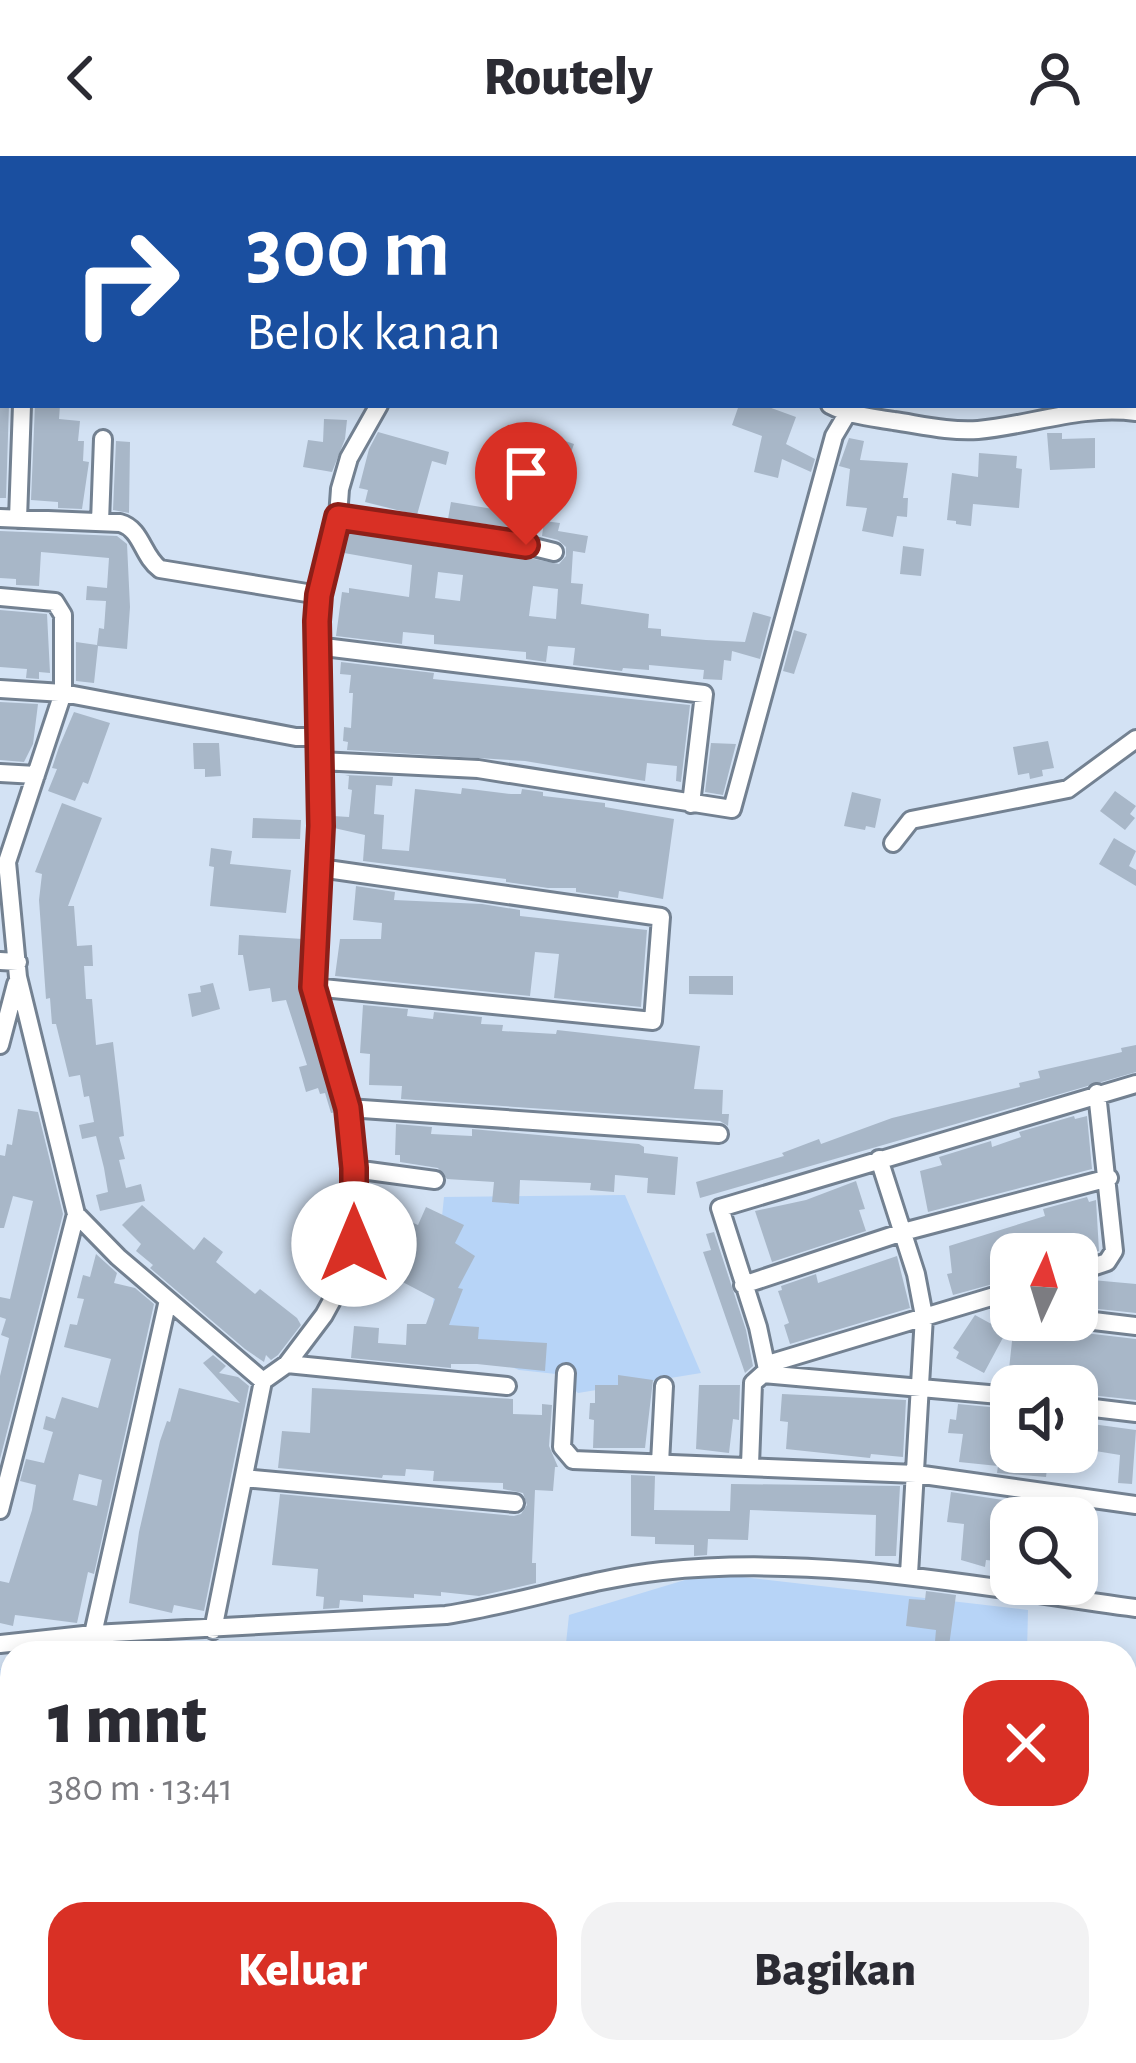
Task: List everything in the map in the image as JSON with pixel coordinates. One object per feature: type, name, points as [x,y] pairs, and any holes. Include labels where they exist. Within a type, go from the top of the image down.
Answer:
[{"type":"street","points":[[22,408],[9,519],[121,523],[135,530],[150,562],[160,569],[319,595]]},
{"type":"street","points":[[213,1630],[263,1381],[287,1364],[324,1315],[347,1273],[356,1225],[348,1108],[313,987],[320,868],[316,646],[319,595],[340,490],[349,458],[377,408]]},
{"type":"street","points":[[997,408],[1001,426]]},
{"type":"street","points":[[320,760],[478,770],[732,808],[839,409],[954,431],[1054,414],[1136,412]]},
{"type":"street","points":[[100,523],[103,439]]},
{"type":"street","points":[[338,517],[497,538],[554,552]]},
{"type":"street","points":[[0,597],[55,602],[61,607],[63,693],[3,861],[12,967],[76,1214],[0,1510]]},
{"type":"street","points":[[316,646],[704,694],[691,804]]},
{"type":"street","points":[[0,689],[63,693],[320,737]]},
{"type":"street","points":[[893,843],[910,820],[1068,790],[1136,739]]},
{"type":"street","points":[[0,773],[36,776]]},
{"type":"street","points":[[313,987],[653,1022],[662,916],[320,868]]},
{"type":"street","points":[[0,1045],[12,967]]},
{"type":"street","points":[[768,1369],[721,1208],[1136,1084]]},
{"type":"street","points":[[1096,1093],[1114,1256],[1098,1263]]},
{"type":"street","points":[[348,1108],[719,1134]]},
{"type":"street","points":[[879,1159],[924,1316],[909,1574]]},
{"type":"street","points":[[354,1168],[435,1180]]},
{"type":"street","points":[[743,1285],[903,1232],[1109,1178]]},
{"type":"street","points":[[76,1214],[263,1381]]},
{"type":"street","points":[[750,1465],[753,1383],[768,1369],[990,1297]]},
{"type":"street","points":[[93,1634],[168,1300]]},
{"type":"street","points":[[1098,1321],[1136,1326]]},
{"type":"street","points":[[287,1364],[507,1386]]},
{"type":"street","points":[[768,1369],[990,1393]]},
{"type":"street","points":[[566,1373],[562,1441],[566,1455],[578,1460],[916,1474],[1136,1505]]},
{"type":"street","points":[[660,1463],[664,1386]]},
{"type":"street","points":[[1098,1409],[1136,1414]]},
{"type":"street","points":[[244,1478],[515,1503]]},
{"type":"street","points":[[28,1641],[446,1615],[590,1582],[662,1571],[755,1567],[909,1574],[1136,1608]]},
{"type":"shaded area","points":[[625,1195],[701,1373],[578,1393],[556,1374],[519,1370],[430,1334],[444,1197]]},
{"type":"shaded area","points":[[708,1573],[1028,1610],[1027,1641],[566,1641],[569,1615]]},
{"type":"building","points":[[0,408],[9,408],[6,498],[0,498]]},
{"type":"building","points":[[35,408],[60,408],[59,419],[80,421],[78,441],[84,441],[83,461],[89,462],[82,509],[31,500]]},
{"type":"building","points":[[738,408],[771,408],[796,417],[786,444],[815,459],[811,472],[782,459],[778,478],[754,472],[762,436],[732,425]]},
{"type":"building","points":[[324,419],[347,420],[332,472],[303,467],[308,440],[323,442]]},
{"type":"building","points":[[527,428],[574,444],[556,495],[509,479]]},
{"type":"building","points":[[378,432],[449,452],[446,465],[432,461],[417,515],[365,502],[368,490],[359,488]]},
{"type":"building","points":[[1047,433],[1062,433],[1062,439],[1095,438],[1095,468],[1050,470]]},
{"type":"building","points":[[849,438],[864,441],[860,460],[908,463],[903,498],[908,498],[907,517],[897,516],[893,537],[862,531],[867,508],[846,506],[850,469],[839,466]]},
{"type":"building","points":[[116,441],[130,442],[129,513],[113,510]]},
{"type":"building","points":[[979,453],[1017,456],[1016,468],[1022,469],[1019,508],[973,504],[971,526],[956,524],[947,520],[952,473],[978,477]]},
{"type":"building","points":[[451,502],[541,517],[539,531],[448,519]]},
{"type":"building","points":[[544,521],[560,523],[558,531],[588,536],[585,553],[573,551],[571,583],[583,584],[581,604],[649,614],[648,628],[661,629],[661,636],[745,642],[753,612],[771,617],[760,659],[732,651],[731,661],[724,660],[722,680],[703,679],[704,670],[649,665],[649,670],[622,671],[573,665],[575,648],[548,646],[546,662],[526,659],[526,652],[434,644],[434,635],[403,632],[402,644],[336,636],[342,592],[349,593],[349,588],[409,597],[412,565],[344,553],[348,531],[559,564],[566,547],[542,536]],"holes":[[[438,572],[463,575],[460,601],[435,598]],[[533,586],[558,589],[556,619],[529,616]]]},
{"type":"building","points":[[0,531],[117,536],[127,544],[127,649],[98,646],[94,683],[76,681],[76,642],[97,645],[99,628],[104,629],[106,601],[86,600],[87,586],[107,588],[109,558],[41,552],[39,586],[16,585],[16,579],[0,578]]},
{"type":"building","points":[[903,546],[924,549],[921,576],[900,574]]},
{"type":"building","points":[[0,610],[47,614],[50,673],[39,672],[39,679],[26,678],[27,669],[0,667]]},
{"type":"building","points":[[794,630],[807,634],[794,674],[783,671]]},
{"type":"building","points":[[341,662],[434,673],[433,679],[690,705],[681,782],[676,781],[677,766],[647,763],[645,781],[525,761],[347,750],[344,727],[351,728],[353,693],[349,693],[351,675],[340,674]]},
{"type":"building","points":[[0,702],[38,704],[33,744],[24,762],[0,760]]},
{"type":"building","points":[[74,712],[110,723],[88,784],[83,782],[75,801],[48,791]]},
{"type":"building","points":[[1048,741],[1054,768],[1030,779],[1029,773],[1018,775],[1013,747]]},
{"type":"building","points":[[193,743],[219,743],[221,776],[205,777],[205,769],[194,769]]},
{"type":"building","points":[[711,743],[736,744],[723,795],[705,792]]},
{"type":"building","points":[[345,775],[393,777],[392,786],[376,785],[374,814],[384,815],[382,849],[409,851],[415,789],[521,794],[522,789],[674,819],[663,899],[619,891],[618,898],[576,892],[576,888],[363,861],[365,835],[334,828],[333,816],[349,817],[352,790]]},
{"type":"building","points":[[1115,791],[1136,806],[1130,814],[1135,818],[1125,830],[1100,811]]},
{"type":"building","points":[[852,792],[881,799],[875,828],[844,826]]},
{"type":"building","points":[[62,803],[102,818],[68,906],[74,906],[77,946],[92,945],[93,966],[84,966],[96,1045],[113,1042],[124,1136],[119,1137],[125,1159],[119,1160],[126,1188],[141,1184],[145,1201],[100,1211],[96,1195],[108,1192],[104,1168],[96,1136],[82,1139],[79,1125],[94,1122],[89,1096],[84,1097],[80,1075],[69,1077],[56,1024],[52,1024],[50,998],[46,999],[39,900],[42,874],[35,872]]},
{"type":"building","points":[[253,818],[301,820],[300,839],[252,838]]},
{"type":"building","points":[[1114,838],[1136,851],[1129,866],[1136,870],[1136,886],[1099,864]]},
{"type":"building","points":[[211,848],[232,851],[230,864],[291,870],[286,913],[210,906]]},
{"type":"building","points":[[356,886],[395,892],[394,900],[482,904],[520,910],[520,916],[647,930],[641,1007],[554,998],[559,954],[535,952],[530,996],[335,976],[340,939],[381,939],[382,923],[353,920]]},
{"type":"building","points":[[239,935],[303,939],[301,990],[336,1112],[331,1113],[325,1093],[320,1094],[318,1088],[306,1092],[299,1067],[307,1065],[286,1000],[272,1002],[270,988],[249,991],[243,955],[238,955]]},
{"type":"building","points":[[689,976],[733,976],[733,995],[689,994]]},
{"type":"building","points":[[213,983],[220,1009],[192,1017],[188,994]]},
{"type":"building","points":[[363,1005],[408,1009],[407,1016],[433,1019],[434,1012],[482,1017],[481,1024],[503,1025],[502,1031],[556,1034],[557,1030],[700,1046],[694,1089],[723,1090],[722,1114],[729,1114],[728,1126],[720,1121],[401,1099],[402,1086],[369,1085],[370,1054],[360,1053]]},
{"type":"building","points":[[1136,1045],[1136,1072],[700,1198],[696,1182],[784,1156],[782,1153],[819,1139],[821,1144],[892,1118],[1020,1087],[1019,1083],[1040,1078],[1038,1071]]},
{"type":"building","points":[[18,1109],[38,1112],[63,1214],[0,1459],[0,1376],[9,1338],[1,1335],[6,1319],[0,1317],[0,1297],[10,1299],[33,1201],[13,1196],[4,1228],[0,1228],[0,1155],[5,1156],[7,1144],[12,1145]]},
{"type":"building","points":[[1087,1116],[1092,1169],[928,1212],[920,1171],[942,1165],[939,1157],[991,1141],[992,1147],[1021,1137],[1019,1132]]},
{"type":"building","points":[[396,1124],[432,1127],[431,1134],[472,1136],[472,1129],[639,1144],[644,1153],[678,1157],[675,1195],[647,1193],[648,1178],[615,1175],[614,1192],[590,1190],[591,1183],[520,1180],[519,1204],[492,1202],[494,1182],[447,1179],[438,1168],[400,1162],[400,1155],[395,1155]]},
{"type":"building","points":[[856,1181],[866,1231],[772,1262],[755,1211],[806,1200]]},
{"type":"building","points":[[1087,1197],[1089,1202],[1096,1200],[1098,1233],[991,1233],[1045,1216],[1043,1209]]},
{"type":"building","points":[[142,1205],[194,1250],[204,1237],[223,1252],[216,1262],[255,1294],[260,1289],[297,1318],[301,1325],[278,1355],[271,1360],[266,1355],[264,1362],[150,1268],[153,1265],[136,1251],[141,1244],[122,1225]]},
{"type":"building","points":[[426,1207],[464,1225],[455,1243],[475,1256],[458,1288],[463,1289],[449,1325],[479,1327],[478,1339],[547,1343],[545,1371],[351,1358],[354,1326],[379,1328],[378,1343],[406,1345],[407,1324],[426,1324],[435,1299],[395,1278],[403,1261],[394,1257],[411,1222],[418,1225]]},
{"type":"building","points":[[714,1232],[746,1330],[753,1366],[745,1373],[703,1252],[711,1250],[706,1234]]},
{"type":"building","points":[[990,1233],[990,1285],[953,1295],[947,1274],[952,1273],[949,1246]]},
{"type":"building","points":[[96,1254],[117,1273],[114,1283],[135,1288],[154,1304],[94,1574],[88,1572],[77,1623],[15,1615],[13,1626],[0,1623],[0,1581],[9,1583],[36,1485],[20,1481],[26,1459],[44,1463],[53,1432],[43,1429],[46,1416],[55,1419],[62,1397],[98,1408],[111,1359],[64,1347],[84,1299],[77,1298],[83,1275],[90,1277]],"holes":[[[79,1474],[102,1480],[97,1506],[73,1500]]]},
{"type":"building","points":[[897,1256],[910,1308],[790,1344],[784,1325],[789,1323],[778,1291],[781,1286],[816,1274],[818,1283]]},
{"type":"building","points":[[1098,1281],[1136,1284],[1136,1313],[1098,1309]]},
{"type":"building","points":[[975,1315],[990,1323],[990,1341],[1001,1341],[984,1373],[956,1358],[959,1352],[953,1348]]},
{"type":"building","points":[[1098,1335],[1136,1339],[1136,1400],[1098,1396],[1098,1365],[1009,1365],[1012,1341],[1098,1341]]},
{"type":"building","points":[[213,1355],[226,1366],[219,1373],[238,1377],[249,1386],[204,1611],[174,1605],[172,1613],[129,1603],[160,1441],[179,1388],[240,1403],[203,1363]]},
{"type":"building","points":[[618,1375],[653,1380],[645,1448],[593,1448],[594,1420],[589,1419],[595,1385],[618,1385]]},
{"type":"building","points":[[699,1385],[740,1385],[739,1420],[733,1419],[729,1453],[696,1449]]},
{"type":"building","points":[[312,1388],[513,1399],[513,1414],[542,1415],[542,1404],[552,1405],[549,1446],[558,1467],[553,1491],[535,1490],[532,1563],[536,1563],[536,1583],[479,1596],[441,1592],[441,1596],[414,1594],[414,1598],[363,1595],[363,1602],[340,1600],[339,1608],[323,1609],[324,1597],[316,1596],[318,1569],[272,1565],[280,1494],[514,1516],[527,1505],[523,1493],[503,1489],[503,1483],[433,1481],[434,1471],[406,1469],[405,1476],[382,1478],[278,1468],[282,1431],[310,1433]]},
{"type":"building","points":[[782,1394],[906,1400],[903,1457],[786,1449],[788,1422],[780,1421]]},
{"type":"building","points":[[958,1404],[990,1407],[990,1465],[959,1462],[963,1434],[948,1433],[950,1419],[956,1420]]},
{"type":"building","points":[[1098,1425],[1136,1430],[1132,1484],[1118,1483],[1120,1455],[1098,1451]]},
{"type":"building","points":[[997,1473],[1046,1473],[1046,1477]]},
{"type":"building","points":[[631,1475],[655,1476],[654,1510],[730,1511],[731,1484],[900,1486],[896,1556],[875,1556],[876,1515],[750,1510],[748,1540],[708,1539],[707,1555],[694,1556],[694,1545],[655,1544],[655,1537],[631,1536]]},
{"type":"building","points":[[951,1492],[990,1498],[990,1560],[985,1567],[961,1560],[964,1524],[947,1522]]},
{"type":"building","points":[[926,1591],[956,1595],[950,1641],[935,1641],[936,1630],[906,1626],[909,1599],[925,1600]]},
{"type":"route","points":[[354,1244],[348,1108],[313,987],[321,826],[316,646],[319,595],[338,517],[526,545]]}]
